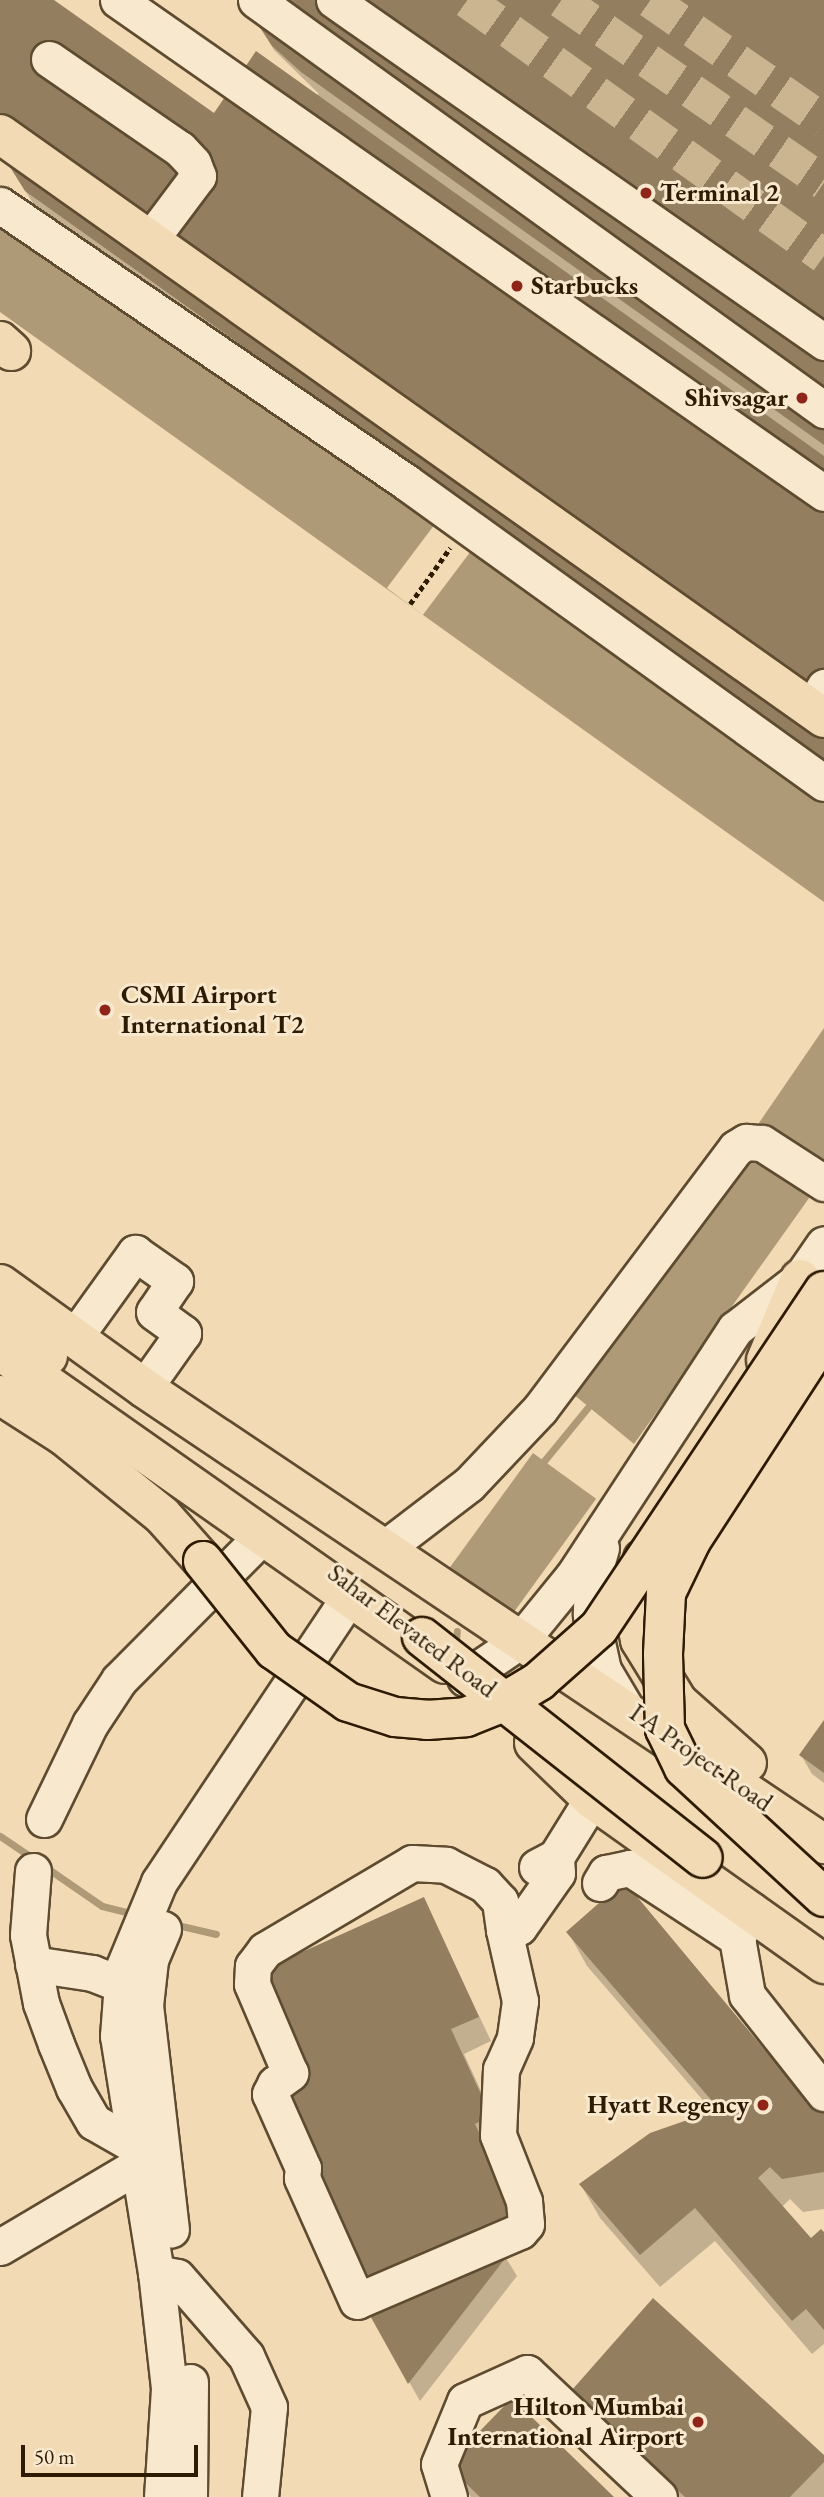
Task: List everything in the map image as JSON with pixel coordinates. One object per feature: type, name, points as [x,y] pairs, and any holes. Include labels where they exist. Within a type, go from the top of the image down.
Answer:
[{"type":"main road","points":[[0,134],[820,705]]},
{"type":"main road","points":[[0,1284],[144,1388],[625,1707]]},
{"type":"main road","points":[[0,1395],[64,1436],[151,1506],[203,1561],[274,1650],[348,1702],[396,1717],[427,1720],[466,1717],[506,1701],[539,1681],[598,1628],[812,1285]]},
{"type":"main road","points":[[812,1285],[770,1354],[650,1534],[632,1602],[640,1640],[678,1702],[719,1743],[824,1818]]},
{"type":"main road","name":"Sahar Elevated Road","points":[[0,1320],[422,1637],[703,1858],[824,1942]]},
{"type":"main road","points":[[824,1336],[691,1541],[666,1593],[663,1654],[664,1729],[684,1768],[824,1898]]},
{"type":"main road","points":[[0,1351],[453,1670],[592,1799],[744,1924],[824,1964]]},
{"type":"main road","name":"I A Project Road","points":[[625,1707],[824,1844]]},
{"type":"street","points":[[118,0],[824,493]]},
{"type":"street","points":[[256,0],[824,410]]},
{"type":"street","points":[[334,0],[824,342]]},
{"type":"street","points":[[49,59],[180,149],[193,163],[198,176],[150,240]]},
{"type":"street","points":[[0,205],[405,482],[824,783]]},
{"type":"street","points":[[384,1549],[469,1484],[540,1409],[736,1148],[750,1142],[778,1150],[824,1183]]},
{"type":"street","points":[[453,1670],[521,1640],[606,1532],[735,1329],[812,1285],[824,1244]]},
{"type":"street","points":[[74,1338],[135,1253],[175,1281],[153,1312],[183,1333],[144,1388]]},
{"type":"street","name":"I A Project Road","points":[[606,1532],[592,1580],[591,1615],[603,1670],[625,1707]]},
{"type":"street","points":[[44,1819],[90,1724],[119,1680],[263,1535]]},
{"type":"street","points":[[189,2497],[192,2397],[145,2153],[118,2036],[131,1977],[165,1896],[359,1604]]},
{"type":"street","points":[[504,1923],[519,1927],[557,1873],[556,1857],[592,1799]]},
{"type":"street","points":[[412,1863],[446,1865],[485,1885],[500,1901],[504,1923],[520,2001],[514,2038],[501,2069],[498,2135],[524,2201],[526,2224],[520,2231],[356,2301],[302,2178],[303,2168],[271,2094],[275,2084],[290,2073],[250,1972],[265,1950],[412,1863]]},
{"type":"street","points":[[600,1884],[606,1872],[630,1868],[744,1924],[747,1996],[793,2059],[824,2093]]},
{"type":"street","points":[[33,1871],[28,1935],[33,1964],[41,2003],[74,2088],[94,2122],[145,2153]]},
{"type":"street","points":[[33,1964],[131,1977]]},
{"type":"street","points":[[0,2247],[145,2153]]},
{"type":"street","points":[[162,2497],[169,2388],[167,2275]]},
{"type":"street","points":[[167,2275],[246,2356],[269,2407],[260,2497]]},
{"type":"street","points":[[449,2497],[439,2464],[465,2401],[527,2372],[659,2497]]},
{"type":"path","points":[[410,604],[452,545]]},
{"type":"shaded area","points":[[11,217],[824,796],[824,902],[0,312],[0,230]]},
{"type":"shaded area","points":[[824,1028],[824,1177],[634,1444],[573,1394]]},
{"type":"shaded area","points":[[533,1453],[596,1499],[511,1616],[448,1570]]},
{"type":"pier","points":[[438,520],[474,547],[423,615],[387,588]]},
{"type":"building","points":[[0,0],[54,0],[214,113],[256,51],[824,456],[824,761],[25,191],[0,151]]},
{"type":"building","name":"Terminal 2","points":[[242,0],[824,0],[824,445],[301,72],[272,46]]},
{"type":"building","points":[[824,1720],[824,1773],[799,1755]]},
{"type":"building","name":"Hyatt Regency","points":[[624,1881],[814,2109],[824,2101],[824,2172],[782,2179],[770,2167],[758,2178],[811,2238],[821,2229],[824,2232],[824,2330],[806,2309],[792,2321],[695,2208],[640,2255],[579,2184],[650,2133],[719,2109],[566,1932]]},
{"type":"building","points":[[424,1897],[479,2017],[451,2029],[491,2116],[475,2124],[520,2221],[357,2295],[306,2182],[251,1975]]},
{"type":"building","points":[[507,2256],[408,2384],[368,2312]]},
{"type":"building","name":"Hilton Mumbai International Airport","points":[[653,2298],[824,2455],[824,2462],[790,2497],[685,2497],[572,2390]]},
{"type":"building","points":[[512,2398],[614,2497],[480,2497],[447,2465]]},
{"type":"waterway","points":[[539,1467],[593,1401]]},
{"type":"waterway","points":[[455,1649],[457,1631]]},
{"type":"waterway","points":[[0,1836],[34,1859]]},
{"type":"waterway","points":[[44,1866],[102,1906],[134,1914]]},
{"type":"waterway","points":[[173,1924],[216,1934]]},
{"type":"tunnel","points":[[467,0],[824,256]]},
{"type":"tunnel","points":[[561,0],[824,182]]},
{"type":"tunnel","points":[[650,0],[824,121]]},
{"type":"place","name":"Terminal 2","points":[[646,193]]},
{"type":"place","name":"Starbucks","points":[[517,286]]},
{"type":"place","name":"Shivsagar","points":[[802,398]]},
{"type":"place","name":"CSMI Airport International T2","points":[[105,1010]]},
{"type":"place","name":"Hyatt Regency","points":[[763,2105]]},
{"type":"place","name":"Hilton Mumbai International Airport","points":[[698,2422]]}]
